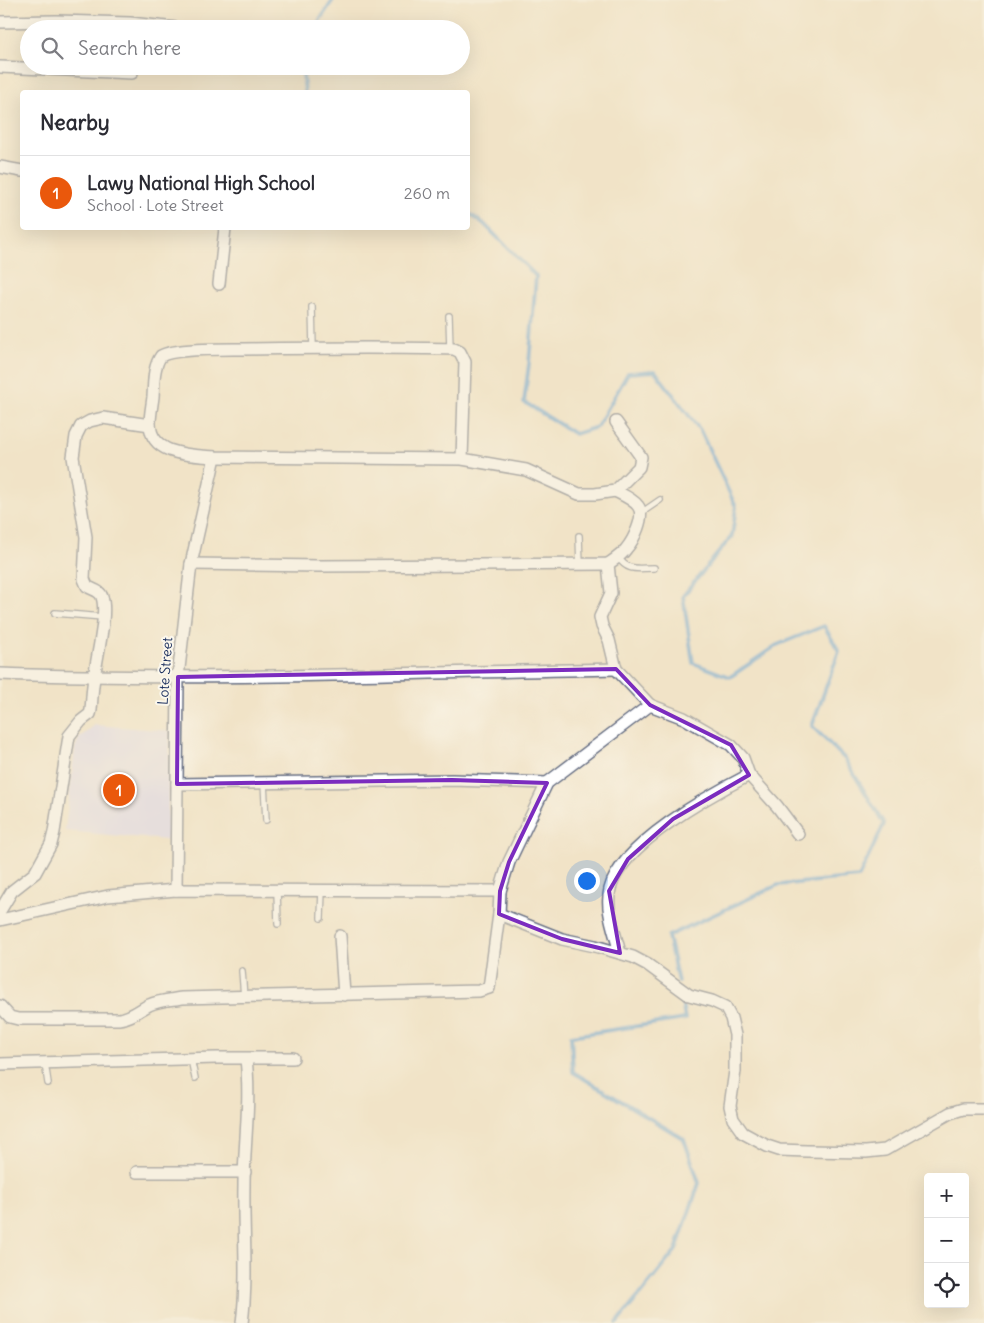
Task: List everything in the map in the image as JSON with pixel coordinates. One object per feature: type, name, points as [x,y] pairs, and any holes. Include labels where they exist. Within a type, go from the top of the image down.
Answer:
[{"type":"street","points":[[0,22],[20,22]]},
{"type":"street","points":[[0,67],[20,68]]},
{"type":"street","points":[[0,167],[20,171]]},
{"type":"street","points":[[219,284],[225,230]]},
{"type":"street","points":[[462,459],[465,362],[460,352],[450,349],[222,349],[166,353],[161,356],[156,366],[150,425],[157,442],[181,455],[215,457],[462,459],[526,470],[579,494],[595,494],[616,491],[639,467],[641,456],[616,422]]},
{"type":"street","points":[[0,911],[12,891],[35,873],[51,844],[68,736],[90,714],[103,617],[102,594],[87,586],[84,579],[86,538],[73,457],[76,436],[81,426],[90,421],[103,418],[150,425]]},
{"type":"street","name":"Lote Street","points":[[176,890],[178,677],[191,564],[215,457]]},
{"type":"street","points":[[191,564],[580,566],[608,564],[626,549],[637,529],[641,513],[639,506],[616,491]]},
{"type":"street","points":[[608,564],[611,593],[600,617],[609,640],[616,669],[650,705],[684,718],[731,745],[743,758],[749,775],[777,806],[798,834]]},
{"type":"street","points":[[0,674],[178,677],[616,669]]},
{"type":"street","points":[[0,1006],[10,1017],[18,1019],[119,1019],[126,1018],[160,1001],[182,998],[480,991],[488,989],[490,987],[499,914],[500,891],[509,862],[547,783],[650,705]]},
{"type":"street","points":[[620,953],[611,921],[609,901],[611,885],[619,870],[646,842],[673,819],[749,775]]},
{"type":"street","points":[[177,784],[452,780],[547,783]]},
{"type":"street","points":[[0,920],[108,896],[176,890],[500,891]]},
{"type":"street","points":[[499,914],[562,939],[620,953],[648,965],[689,995],[720,1004],[729,1012],[735,1036],[736,1059],[730,1106],[731,1112],[739,1129],[753,1140],[767,1146],[779,1150],[807,1151],[866,1152],[884,1150],[950,1113],[963,1109],[984,1109]]},
{"type":"street","points":[[340,936],[344,995]]},
{"type":"street","points":[[0,1064],[293,1058]]},
{"type":"street","points":[[242,1323],[246,1293],[244,1172],[248,1094],[246,1059]]},
{"type":"street","points":[[137,1172],[244,1172]]},
{"type":"lane","points":[[312,307],[313,348]]},
{"type":"lane","points":[[449,316],[450,349]]},
{"type":"lane","points":[[641,513],[660,500]]},
{"type":"lane","points":[[580,536],[580,566]]},
{"type":"lane","points":[[618,557],[624,566],[629,568],[654,568]]},
{"type":"lane","points":[[55,613],[103,617]]},
{"type":"lane","points":[[264,783],[266,820]]},
{"type":"lane","points":[[277,890],[278,924]]},
{"type":"lane","points":[[321,918],[322,890]]},
{"type":"lane","points":[[242,970],[244,997]]},
{"type":"lane","points":[[191,1059],[196,1078]]},
{"type":"lane","points":[[45,1063],[48,1083]]},
{"type":"highlighted area","points":[[616,669],[650,705],[731,745],[749,775],[673,819],[628,859],[609,891],[620,953],[562,939],[499,914],[500,891],[509,862],[547,783],[452,780],[177,784],[178,677]]},
{"type":"shaded area","points":[[95,725],[170,731],[167,840],[65,831],[75,748],[79,738]]},
{"type":"waterway","points":[[320,20],[333,0]]},
{"type":"waterway","points":[[303,75],[305,90]]},
{"type":"waterway","points":[[470,214],[483,223],[536,276],[524,402],[575,434],[597,427],[628,373],[655,371],[700,430],[736,507],[732,536],[683,596],[693,663],[730,677],[777,645],[824,626],[839,651],[812,726],[845,759],[884,824],[859,877],[778,885],[668,936],[678,982]]},
{"type":"waterway","points":[[617,1323],[676,1250],[699,1183],[684,1139],[573,1072],[571,1036],[685,1019],[680,992]]},
{"type":"place","name":"Lawy National High School","points":[[119,790]]}]
